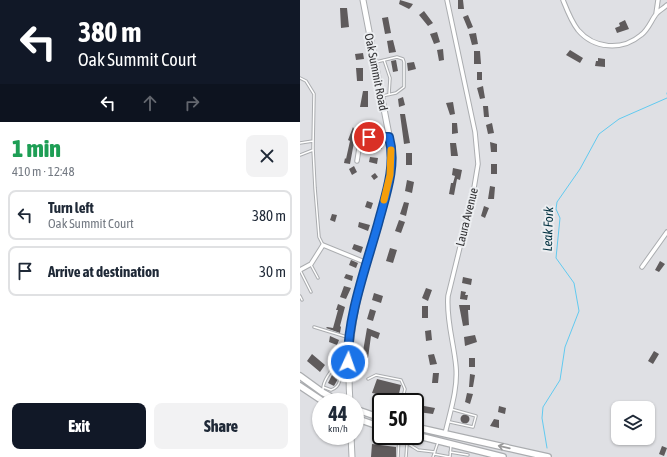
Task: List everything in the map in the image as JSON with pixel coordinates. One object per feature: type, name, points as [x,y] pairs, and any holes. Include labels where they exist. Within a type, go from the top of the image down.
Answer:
[{"type":"main road","name":"Oak Summit Road","points":[[350,393],[348,362],[350,338],[390,175],[392,161],[389,137],[362,0]]},
{"type":"main road","points":[[300,376],[327,393]]},
{"type":"main road","points":[[300,386],[312,394]]},
{"type":"main road","points":[[424,429],[548,457]]},
{"type":"main road","points":[[424,437],[469,448],[484,455],[503,457]]},
{"type":"main road","points":[[351,445],[352,457]]},
{"type":"street","points":[[563,0],[570,18],[578,30],[589,40],[603,45],[621,46],[635,40],[645,32],[656,14],[667,6]]},
{"type":"street","points":[[656,14],[658,0]]},
{"type":"street","name":"Laura Avenue","points":[[445,434],[456,385],[456,367],[449,323],[448,296],[474,194],[478,164],[475,132],[446,1]]},
{"type":"street","points":[[357,162],[360,142],[364,138],[389,137]]},
{"type":"street","points":[[642,267],[667,232]]},
{"type":"street","points":[[300,270],[311,264],[323,245],[368,263]]},
{"type":"lane","points":[[375,62],[400,57],[404,62],[404,88],[381,96]]},
{"type":"lane","points":[[384,60],[390,78],[389,94]]},
{"type":"lane","points":[[300,78],[306,82],[314,94],[313,150],[319,236],[323,245]]},
{"type":"lane","points":[[300,143],[313,141]]},
{"type":"lane","points":[[300,155],[313,150]]},
{"type":"lane","points":[[311,264],[318,278]]},
{"type":"lane","points":[[300,270],[311,292]]},
{"type":"lane","points":[[300,296],[302,300]]},
{"type":"lane","points":[[314,327],[350,338]]},
{"type":"lane","points":[[339,364],[340,381],[338,386],[331,390],[323,390],[327,378],[339,364],[348,362]]},
{"type":"lane","points":[[368,378],[376,375],[401,380],[405,389],[404,393]]},
{"type":"lane","points":[[448,421],[474,427],[476,416],[451,409]]},
{"type":"lane","points":[[433,457],[438,440]]},
{"type":"lane","points":[[484,455],[487,443]]},
{"type":"lane","points":[[484,455],[487,443]]},
{"type":"lane","points":[[434,454],[450,457],[452,444]]},
{"type":"lane","points":[[398,457],[399,445]]},
{"type":"lane","points":[[406,457],[407,445]]},
{"type":"lane","points":[[410,445],[418,450],[435,452]]},
{"type":"lane","points":[[450,452],[468,456],[469,448]]},
{"type":"building","points":[[400,0],[413,4],[409,9],[399,4]]},
{"type":"building","points":[[458,0],[463,0],[464,9],[458,9]]},
{"type":"building","points":[[340,8],[347,8],[349,27],[341,28]]},
{"type":"building","points":[[424,11],[433,23],[428,26],[419,15]]},
{"type":"building","points":[[468,15],[473,27],[468,29],[463,17]]},
{"type":"building","points":[[388,17],[391,33],[385,34],[382,18]]},
{"type":"building","points":[[625,20],[629,29],[617,33],[615,28],[620,26],[619,23]]},
{"type":"building","points":[[437,32],[440,42],[434,44],[430,34]]},
{"type":"building","points":[[476,33],[478,44],[472,45],[469,34]]},
{"type":"building","points":[[393,40],[396,52],[389,53],[387,41]]},
{"type":"building","points":[[443,49],[444,60],[439,61],[437,50]]},
{"type":"building","points":[[570,50],[583,58],[580,63],[566,55]]},
{"type":"building","points":[[474,51],[480,51],[481,64],[474,64]]},
{"type":"building","points":[[363,53],[364,59],[356,60],[355,54]]},
{"type":"building","points":[[598,58],[605,59],[605,67],[595,66]]},
{"type":"building","points":[[396,60],[398,71],[393,72],[391,61]]},
{"type":"building","points":[[414,62],[416,69],[408,71],[407,63]]},
{"type":"building","points":[[356,68],[363,68],[363,81],[357,81]]},
{"type":"building","points":[[477,72],[482,72],[482,80],[477,80]]},
{"type":"building","points":[[483,86],[485,98],[480,99],[477,88]]},
{"type":"building","points":[[363,91],[368,91],[368,107],[360,107]]},
{"type":"building","points":[[403,97],[405,105],[399,107],[398,99]]},
{"type":"building","points":[[453,102],[455,114],[450,115],[446,103]]},
{"type":"building","points":[[483,106],[488,106],[489,117],[484,117]]},
{"type":"building","points":[[400,114],[405,114],[410,143],[404,144]]},
{"type":"building","points":[[452,123],[457,123],[458,133],[452,134]]},
{"type":"building","points":[[492,123],[494,133],[488,134],[486,125]]},
{"type":"building","points":[[360,125],[364,131],[355,137],[350,164],[344,163],[350,141],[348,140],[353,127],[354,129]]},
{"type":"building","points":[[376,142],[381,142],[382,149],[376,149]]},
{"type":"building","points":[[490,142],[497,144],[497,152],[491,152]]},
{"type":"building","points":[[450,143],[456,143],[458,156],[451,156]]},
{"type":"building","points":[[366,145],[371,146],[370,153],[365,152]]},
{"type":"building","points":[[406,153],[412,153],[412,165],[406,165]]},
{"type":"building","points":[[370,157],[378,158],[377,164],[369,162]]},
{"type":"building","points":[[491,164],[497,164],[497,174],[491,174]]},
{"type":"building","points":[[354,166],[357,172],[352,175],[349,169]]},
{"type":"building","points":[[453,168],[462,170],[460,180],[457,179],[454,195],[449,194],[451,183],[453,183],[455,176],[452,175]]},
{"type":"building","points":[[375,173],[378,177],[374,180],[371,176]]},
{"type":"building","points":[[407,180],[414,182],[412,193],[405,191]]},
{"type":"building","points":[[490,186],[495,187],[494,199],[488,199]]},
{"type":"building","points":[[367,201],[373,203],[371,209],[365,207]]},
{"type":"building","points":[[404,202],[409,203],[406,216],[400,214]]},
{"type":"building","points":[[484,206],[489,208],[485,218],[481,216]]},
{"type":"building","points":[[332,214],[337,215],[335,222],[330,220]]},
{"type":"building","points":[[399,220],[405,222],[401,233],[395,231]]},
{"type":"building","points":[[359,222],[370,225],[368,231],[358,227]]},
{"type":"building","points":[[354,244],[363,247],[361,253],[352,249]]},
{"type":"building","points":[[390,248],[397,250],[393,263],[386,261]]},
{"type":"building","points":[[351,260],[358,263],[356,268],[349,265]]},
{"type":"building","points":[[660,261],[665,264],[659,272],[655,270]]},
{"type":"building","points":[[346,274],[353,276],[352,281],[344,278]]},
{"type":"building","points":[[463,277],[472,279],[471,285],[462,283]]},
{"type":"building","points":[[344,286],[351,288],[346,299],[340,297]]},
{"type":"building","points":[[426,288],[432,290],[428,301],[422,298]]},
{"type":"building","points":[[461,291],[466,292],[465,295],[468,295],[467,300],[460,299]]},
{"type":"building","points":[[374,293],[383,296],[381,303],[372,300]]},
{"type":"building","points":[[338,304],[345,307],[340,326],[340,333],[326,328],[333,328],[338,310],[336,310]]},
{"type":"building","points":[[459,305],[470,305],[470,310],[468,310],[469,325],[463,326]]},
{"type":"building","points":[[422,306],[428,306],[428,318],[422,318]]},
{"type":"building","points":[[370,309],[376,311],[373,321],[367,319]]},
{"type":"building","points":[[367,328],[380,333],[378,339],[371,336],[368,358],[362,357]]},
{"type":"building","points":[[431,330],[432,340],[426,341],[425,331]]},
{"type":"building","points":[[475,335],[477,342],[465,346],[464,337]]},
{"type":"building","points":[[330,336],[339,340],[337,345],[329,342]]},
{"type":"building","points":[[654,351],[659,354],[653,364],[648,361]]},
{"type":"building","points":[[312,354],[325,365],[320,372],[307,361]]},
{"type":"building","points":[[434,354],[437,364],[430,365],[428,355]]},
{"type":"building","points":[[469,358],[475,358],[475,367],[469,367]]},
{"type":"building","points":[[433,373],[439,373],[438,383],[432,383]]},
{"type":"building","points":[[470,374],[475,375],[473,387],[469,387]]},
{"type":"building","points":[[332,375],[338,379],[334,386],[328,383]]},
{"type":"building","points":[[377,379],[401,385],[399,393],[372,393]]},
{"type":"building","points":[[467,393],[473,394],[470,404],[465,402]]},
{"type":"building","points":[[424,406],[435,408],[433,414],[424,413]]},
{"type":"building","points":[[499,406],[506,408],[505,414],[498,412]]},
{"type":"building","points":[[465,414],[470,419],[465,424],[460,419]]},
{"type":"building","points":[[494,419],[499,420],[499,428],[490,426]]},
{"type":"building","points":[[372,444],[396,447],[396,457],[371,457]]},
{"type":"building","points":[[662,446],[667,448],[664,456],[659,454]]},
{"type":"waterway","name":"Leak Fork","points":[[547,448],[542,418],[543,407],[560,380],[565,347],[579,311],[574,283],[556,258],[560,218],[556,209],[557,202],[580,169],[599,134],[619,119],[667,98]]},
{"type":"slow traffic","points":[[384,200],[392,161],[391,150]]},
{"type":"route","points":[[348,362],[350,336],[361,285],[387,192],[392,161],[389,137],[369,137]]}]
